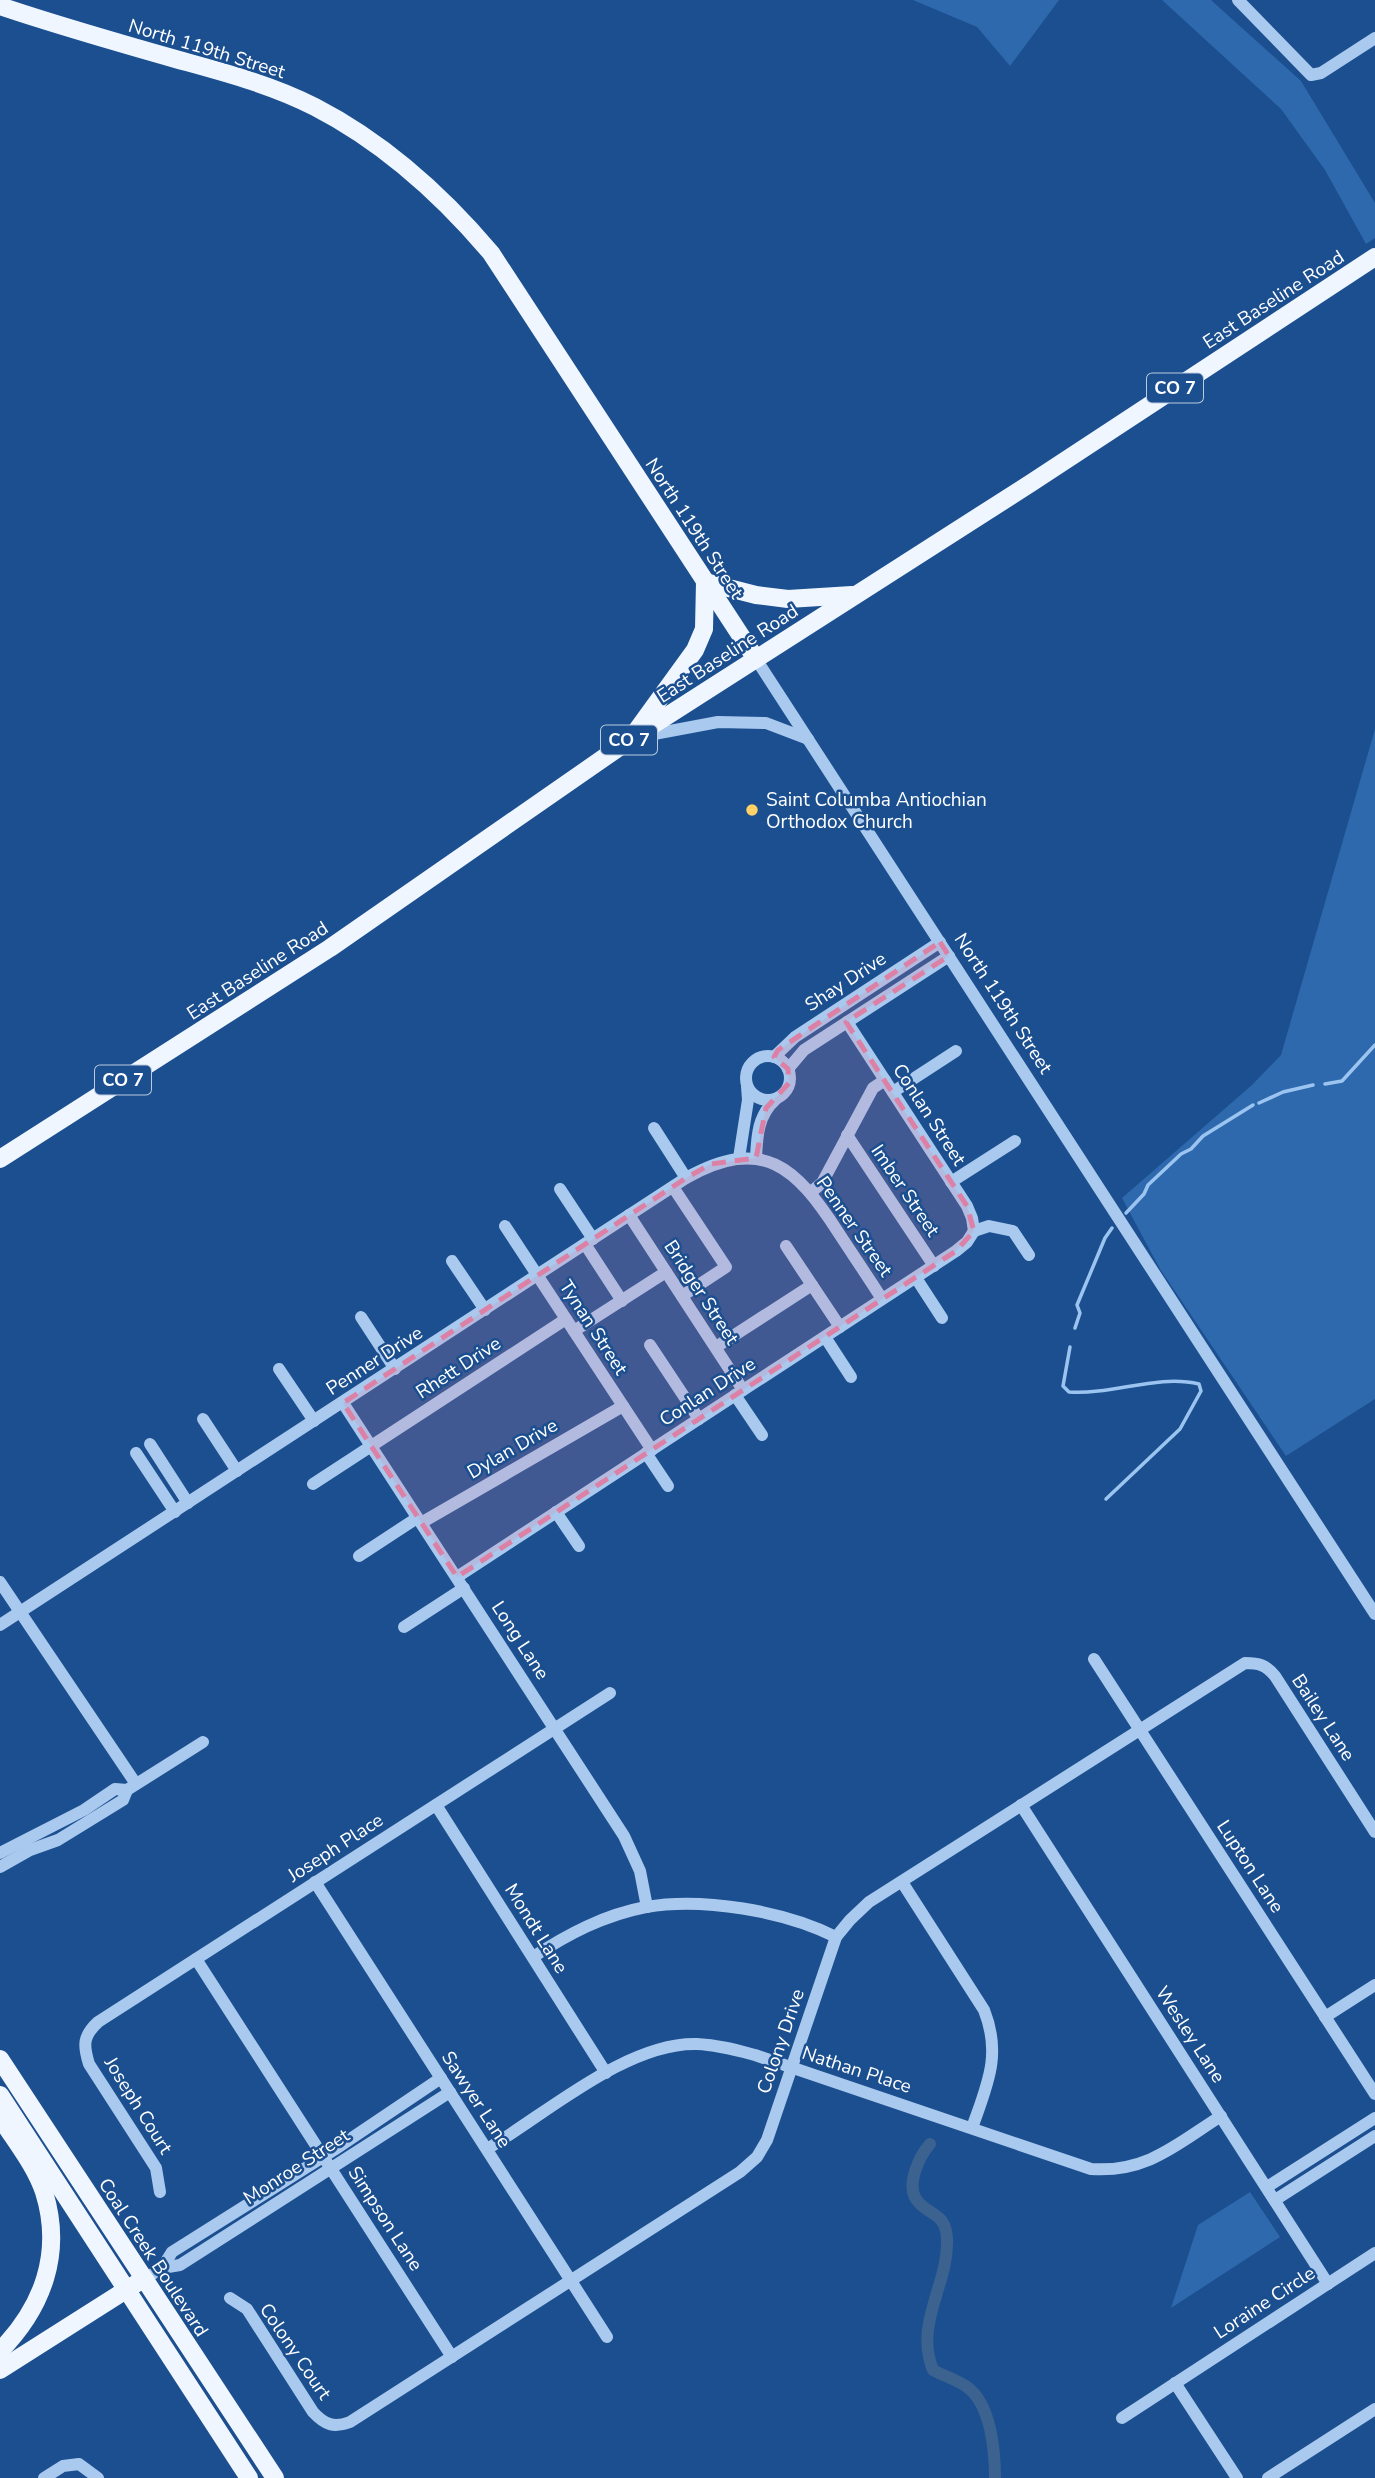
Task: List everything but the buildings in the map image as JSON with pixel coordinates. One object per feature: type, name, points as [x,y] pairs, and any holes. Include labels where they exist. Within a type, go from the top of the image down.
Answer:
[{"type":"main road","name":"North 119th Street","points":[[0,6],[242,78],[291,96],[338,120],[381,147],[421,178],[458,214],[491,253],[756,659]]},
{"type":"main road","name":"East Baseline Road","points":[[0,1159],[341,941],[631,739],[1375,257]]},
{"type":"main road","points":[[631,739],[695,650],[705,629],[705,582],[756,595],[788,599],[856,595]]},
{"type":"main road","name":"Coal Creek Boulevard","points":[[0,2059],[249,2478]]},
{"type":"main road","name":"Coal Creek Boulevard","points":[[0,2095],[275,2478]]},
{"type":"main road","points":[[0,2117],[32,2166],[44,2192],[51,2249],[48,2274],[36,2306],[17,2334],[0,2351]]},
{"type":"main road","name":"Monroe Street","points":[[0,2370],[136,2284]]},
{"type":"street","points":[[1238,0],[1311,75],[1321,73],[1375,38]]},
{"type":"street","name":"North 119th Street","points":[[756,659],[1375,1615]]},
{"type":"street","points":[[631,739],[718,722],[766,723],[808,739]]},
{"type":"street","name":"Shay Drive","points":[[739,1158],[748,1100],[746,1079],[749,1066],[760,1057],[774,1057],[778,1050],[795,1037],[940,942]]},
{"type":"street","name":"Shay Drive","points":[[755,1158],[760,1123],[766,1108],[787,1090],[788,1069],[804,1050],[949,956]]},
{"type":"street","name":"Conlan Street","points":[[846,1022],[967,1206],[974,1231]]},
{"type":"street","points":[[892,1092],[956,1051]]},
{"type":"street","points":[[774,1057],[785,1063],[788,1069]]},
{"type":"street","points":[[811,1192],[822,1183],[873,1088],[885,1080]]},
{"type":"street","points":[[747,1086],[750,1092],[762,1100],[776,1099]]},
{"type":"street","points":[[654,1128],[687,1178]]},
{"type":"street","name":"Imber Street","points":[[847,1135],[934,1266]]},
{"type":"street","points":[[951,1182],[1015,1141]]},
{"type":"street","name":"Penner Drive","points":[[0,1625],[687,1178],[711,1164],[739,1158],[755,1158]]},
{"type":"street","name":"Penner Street","points":[[755,1158],[791,1174],[811,1192],[882,1300]]},
{"type":"street","points":[[673,1187],[726,1267],[682,1296]]},
{"type":"street","points":[[560,1189],[622,1301]]},
{"type":"street","name":"Bridger Street","points":[[629,1215],[716,1347],[762,1435]]},
{"type":"street","name":"Tynan Street","points":[[505,1226],[623,1406],[667,1486]]},
{"type":"street","points":[[974,1231],[989,1226],[1013,1231],[1029,1255]]},
{"type":"street","name":"Conlan Drive","points":[[404,1627],[556,1512],[934,1266],[962,1247],[974,1231]]},
{"type":"street","points":[[786,1246],[840,1327]]},
{"type":"street","points":[[452,1261],[485,1310]]},
{"type":"street","points":[[574,1331],[666,1272]]},
{"type":"street","points":[[916,1278],[942,1318]]},
{"type":"street","points":[[716,1347],[812,1285]]},
{"type":"street","points":[[361,1317],[395,1369]]},
{"type":"street","name":"Rhett Drive","points":[[313,1484],[566,1319]]},
{"type":"street","points":[[825,1337],[851,1377]]},
{"type":"street","points":[[650,1345],[699,1419]]},
{"type":"street","points":[[279,1368],[314,1421]]},
{"type":"street","name":"Long Lane","points":[[343,1403],[624,1836],[640,1871],[647,1907]]},
{"type":"street","name":"Dylan Drive","points":[[359,1556],[623,1406]]},
{"type":"street","points":[[203,1419],[237,1471]]},
{"type":"street","points":[[150,1444],[188,1503]]},
{"type":"street","points":[[136,1453],[175,1512]]},
{"type":"street","points":[[556,1512],[579,1546]]},
{"type":"street","points":[[0,1582],[131,1787]]},
{"type":"street","name":"Lupton Lane","points":[[1094,1659],[1375,2094]]},
{"type":"street","name":"Colony Drive","points":[[330,2426],[350,2422],[740,2172],[757,2157],[767,2140],[836,1937],[850,1920],[869,1902],[1234,1668],[1245,1663],[1258,1663]]},
{"type":"street","name":"Bailey Lane","points":[[1258,1663],[1275,1676],[1375,1832]]},
{"type":"street","name":"Joseph Place","points":[[85,2038],[98,2022],[610,1693]]},
{"type":"street","points":[[0,1853],[74,1816],[115,1789],[131,1787],[203,1742]]},
{"type":"street","points":[[0,1867],[30,1850],[58,1840],[123,1800],[131,1787]]},
{"type":"street","name":"Mondt Lane","points":[[436,1805],[606,2073]]},
{"type":"street","name":"Wesley Lane","points":[[1021,1805],[1328,2284]]},
{"type":"street","name":"Sawyer Lane","points":[[315,1882],[607,2337]]},
{"type":"street","points":[[902,1882],[984,2010],[990,2026],[994,2043],[992,2068],[972,2128]]},
{"type":"street","points":[[533,1957],[569,1933],[601,1920],[647,1907],[695,1905],[741,1908],[809,1925],[836,1937]]},
{"type":"street","name":"Simpson Lane","points":[[196,1959],[452,2357]]},
{"type":"street","points":[[1325,2017],[1375,1985]]},
{"type":"street","name":"Joseph Court","points":[[85,2038],[89,2064],[156,2168],[160,2192]]},
{"type":"street","name":"Nathan Place","points":[[487,2149],[635,2057],[664,2048],[694,2044],[725,2047],[792,2068],[1091,2169],[1110,2170],[1146,2163],[1221,2116]]},
{"type":"street","name":"Monroe Street","points":[[162,2268],[172,2252],[441,2078]]},
{"type":"street","name":"Monroe Street","points":[[136,2284],[162,2268],[180,2265],[450,2092]]},
{"type":"street","points":[[1267,2187],[1375,2118]]},
{"type":"street","points":[[1275,2200],[1375,2136]]},
{"type":"street","name":"Loraine Circle","points":[[1122,2418],[1375,2253]]},
{"type":"street","name":"Colony Court","points":[[230,2298],[247,2309],[313,2412],[330,2426]]},
{"type":"street","points":[[1175,2383],[1237,2478]]},
{"type":"street","points":[[1268,2478],[1375,2409]]},
{"type":"street","points":[[44,2478],[63,2466],[79,2464],[98,2478]]},
{"type":"highlighted area","points":[[940,942],[949,956],[846,1022],[967,1206],[974,1231],[956,1251],[457,1577],[343,1403],[686,1178],[711,1164],[756,1158],[766,1108],[789,1083],[788,1069],[774,1057],[778,1050]]},
{"type":"shaded area","points":[[913,0],[1059,0],[1010,66],[977,27]]},
{"type":"shaded area","points":[[1162,0],[1211,0],[1301,81],[1375,203],[1375,238],[1366,244],[1325,170],[1281,109]]},
{"type":"shaded area","points":[[1375,729],[1375,1399],[1286,1456],[1160,1269],[1122,1198],[1252,1085],[1281,1055]]},
{"type":"shaded area","points":[[1250,2192],[1280,2237],[1171,2308],[1198,2225]]},
{"type":"waterway","points":[[1325,1084],[1342,1081],[1375,1045]]},
{"type":"waterway","points":[[1259,1103],[1283,1092],[1313,1085]]},
{"type":"waterway","points":[[1126,1213],[1144,1194],[1148,1185],[1181,1154],[1191,1149],[1203,1136],[1253,1105]]},
{"type":"waterway","points":[[1075,1328],[1080,1313],[1077,1305],[1105,1238],[1112,1228]]},
{"type":"waterway","points":[[1070,1347],[1063,1386],[1069,1392],[1102,1391],[1167,1381],[1199,1384],[1201,1391],[1180,1429],[1106,1499]]},
{"type":"waterway","points":[[930,2144],[922,2155],[913,2178],[913,2193],[920,2204],[943,2223],[947,2239],[943,2272],[927,2336],[928,2353],[933,2370],[967,2387],[981,2405],[990,2429],[995,2478]]},
{"type":"place","name":"Saint Columba Antiochian Orthodox Church","points":[[752,810]]}]
